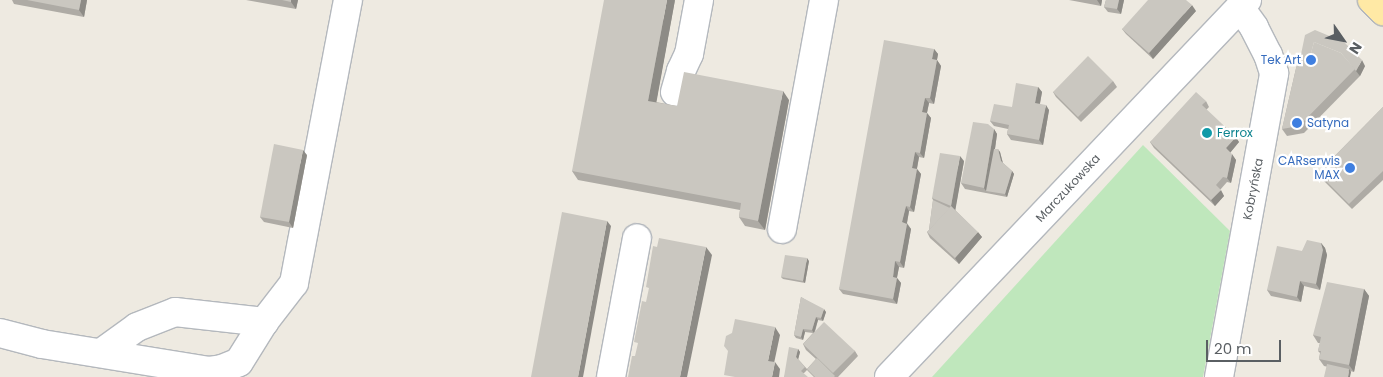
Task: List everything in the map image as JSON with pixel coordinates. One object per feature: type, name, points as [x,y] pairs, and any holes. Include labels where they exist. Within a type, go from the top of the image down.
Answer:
[{"type":"main road","points":[[1372,0],[1383,11]]},
{"type":"street","points":[[0,333],[42,344],[208,371],[222,369],[238,362],[264,322],[294,283],[348,0]]},
{"type":"street","points":[[675,92],[680,71],[689,54],[699,0]]},
{"type":"street","points":[[782,229],[824,0]]},
{"type":"street","name":"Marczukowska","points":[[889,377],[1244,4]]},
{"type":"street","name":"Kobryńska","points":[[1219,377],[1274,73],[1268,55],[1244,4]]},
{"type":"street","points":[[611,377],[638,238]]},
{"type":"street","points":[[101,353],[137,327],[175,312],[264,322]]},
{"type":"green space","points":[[1143,145],[1230,231],[1203,377],[932,377]]},
{"type":"building","points":[[27,0],[81,0],[79,10]]},
{"type":"building","points":[[604,0],[667,0],[648,101],[677,106],[684,72],[783,91],[758,221],[739,217],[741,203],[572,171]]},
{"type":"building","points":[[1106,0],[1119,0],[1117,9],[1104,7]]},
{"type":"building","points":[[1148,0],[1186,0],[1192,5],[1149,53],[1122,29]]},
{"type":"building","points":[[1315,30],[1344,42],[1362,60],[1356,71],[1341,53],[1314,42],[1308,64],[1299,64],[1305,35]]},
{"type":"building","points":[[884,40],[934,49],[932,59],[937,60],[930,98],[925,98],[922,112],[927,113],[920,153],[915,152],[912,168],[917,169],[910,207],[906,206],[902,222],[907,224],[900,262],[895,261],[893,277],[897,278],[893,299],[839,289]]},
{"type":"building","points":[[1314,42],[1341,53],[1355,69],[1299,126],[1282,129],[1297,64],[1308,64]]},
{"type":"building","points":[[1088,56],[1113,81],[1078,117],[1053,92]]},
{"type":"building","points":[[1016,83],[1038,87],[1035,103],[1046,105],[1039,140],[1007,134],[1009,125],[990,121],[994,104],[1012,107]]},
{"type":"building","points":[[1196,92],[1206,101],[1202,105],[1236,137],[1226,148],[1232,154],[1227,178],[1223,177],[1216,185],[1221,190],[1211,200],[1150,142]]},
{"type":"building","points":[[1383,107],[1383,171],[1349,204],[1318,173]]},
{"type":"building","points":[[973,122],[988,124],[994,129],[984,188],[961,183]]},
{"type":"building","points":[[274,144],[303,150],[289,222],[260,217]]},
{"type":"building","points":[[994,149],[998,149],[1001,161],[1012,171],[1005,194],[986,191]]},
{"type":"building","points":[[940,153],[960,156],[951,206],[932,198]]},
{"type":"building","points":[[933,200],[950,208],[929,230]]},
{"type":"building","points":[[951,206],[978,232],[955,258],[927,232]]},
{"type":"building","points":[[562,212],[607,221],[578,377],[531,377]]},
{"type":"building","points":[[659,238],[706,247],[680,377],[628,377],[632,356],[635,356],[638,343],[634,342],[642,301],[646,302],[649,288],[646,287],[653,246],[657,247]]},
{"type":"building","points":[[1307,240],[1321,243],[1323,250],[1316,284],[1300,281],[1297,297],[1267,290],[1277,246],[1302,251]]},
{"type":"building","points":[[785,255],[807,258],[803,281],[781,277]]},
{"type":"building","points":[[1327,282],[1364,289],[1349,365],[1319,359],[1321,351],[1318,351],[1321,337],[1313,335]]},
{"type":"building","points":[[801,297],[824,309],[821,318],[816,317],[812,330],[803,329],[801,337],[794,335]]},
{"type":"building","points":[[735,319],[775,327],[768,361],[775,362],[772,377],[735,377],[724,375],[728,351],[724,346],[726,336],[732,333]]},
{"type":"building","points":[[824,322],[855,351],[833,373],[803,344]]},
{"type":"building","points":[[789,347],[798,349],[796,357],[805,367],[801,371],[808,377],[784,377]]},
{"type":"building","points":[[817,358],[834,377],[815,377],[807,369]]},
{"type":"building","points":[[1327,364],[1349,369],[1348,377],[1324,377]]},
{"type":"place","name":"Tek Art","points":[[1311,60]]},
{"type":"place","name":"Satyna","points":[[1297,123]]},
{"type":"place","name":"Ferrox","points":[[1207,133]]},
{"type":"place","name":"CARserwis MAX","points":[[1350,168]]}]
